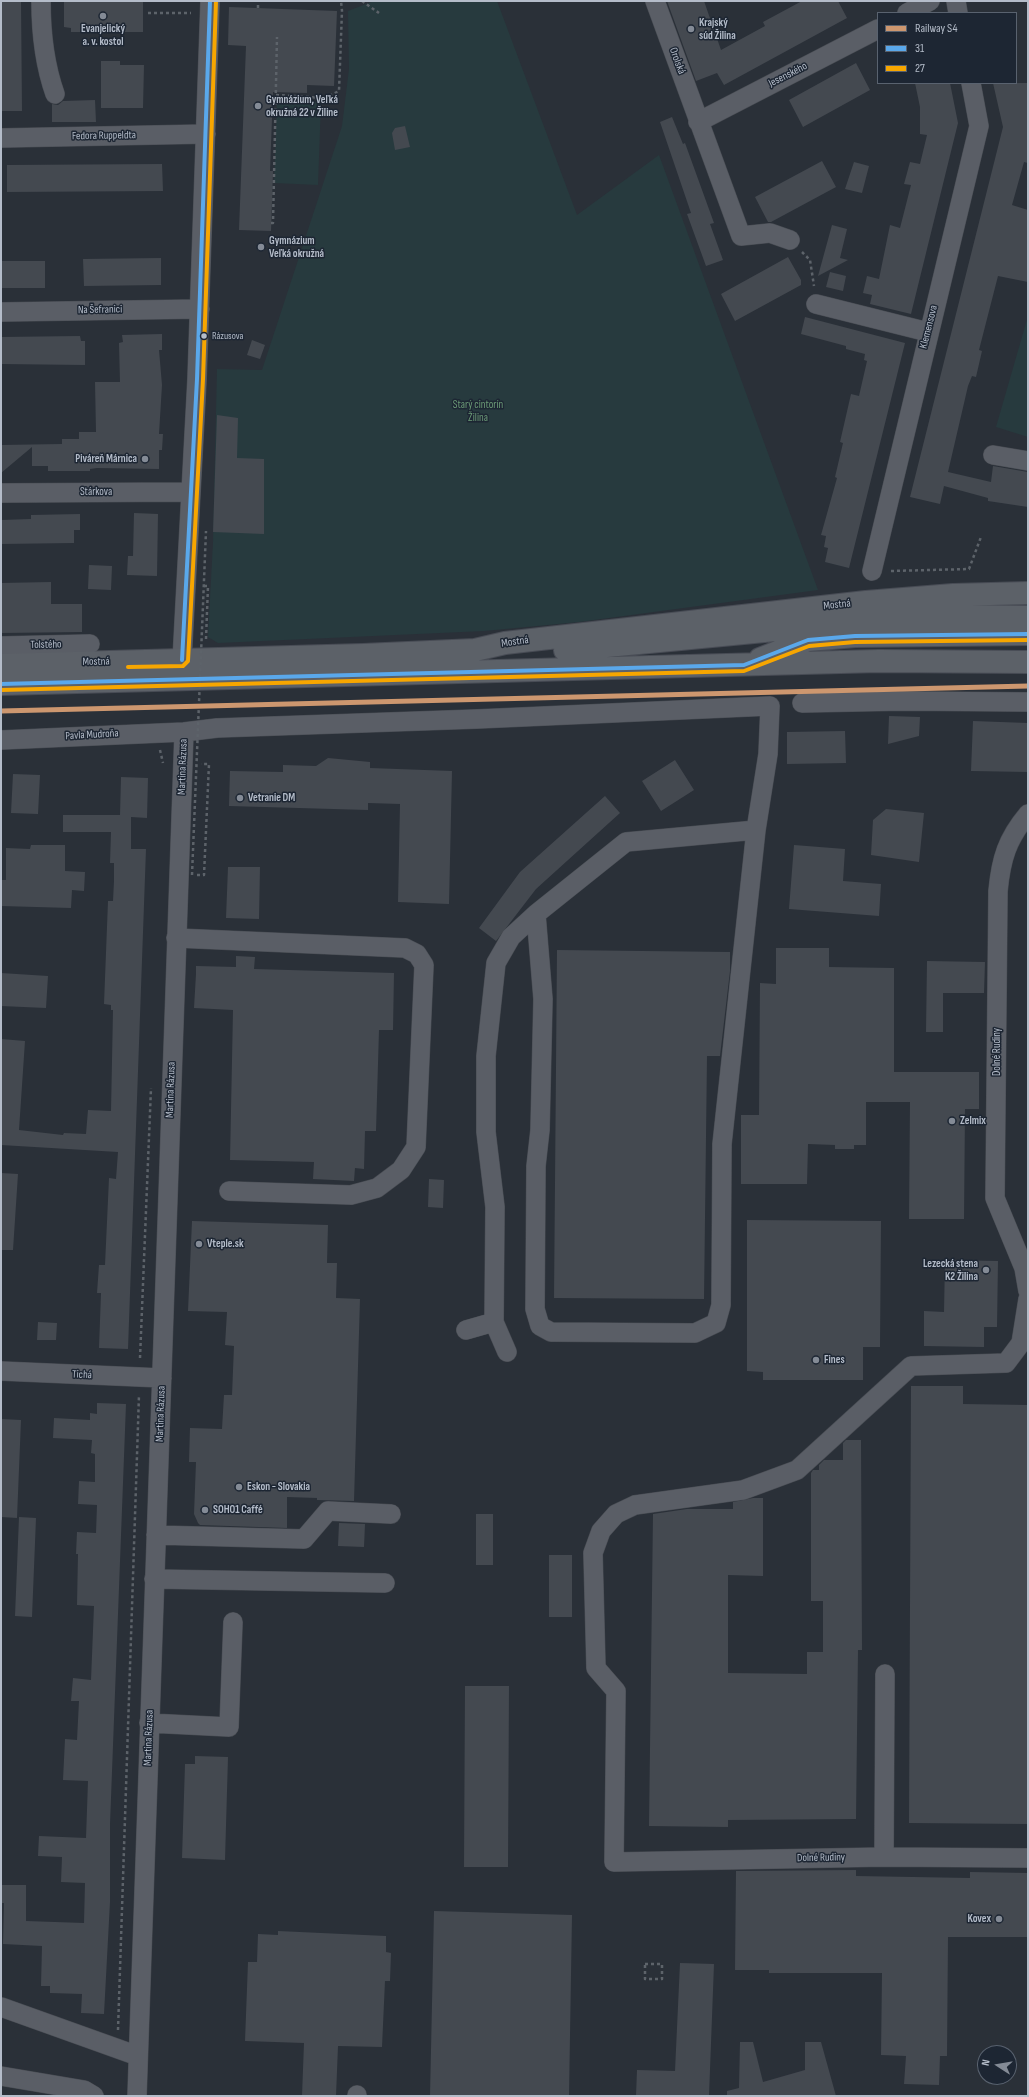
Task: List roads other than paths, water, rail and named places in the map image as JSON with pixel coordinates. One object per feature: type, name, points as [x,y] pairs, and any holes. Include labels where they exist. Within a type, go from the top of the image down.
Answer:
[{"type":"main road","name":"Mostná","points":[[1,665],[364,655],[475,650],[505,643],[866,602],[953,595],[1028,593]]},
{"type":"main road","points":[[475,650],[508,655],[613,647],[869,621],[956,616],[1028,617]]},
{"type":"main road","points":[[744,665],[808,640],[854,636],[996,633],[1028,634]]},
{"type":"main road","name":"Mostná","points":[[1,684],[879,661],[1028,662]]},
{"type":"street","points":[[40,1],[41,30],[47,72],[55,94]]},
{"type":"street","points":[[182,660],[200,309],[210,1]]},
{"type":"street","name":"Orolská","points":[[655,1],[698,122],[741,236],[770,232],[790,240]]},
{"type":"street","points":[[910,12],[930,1]]},
{"type":"street","points":[[956,1],[958,12]]},
{"type":"street","name":"Jesenského","points":[[698,122],[877,30]]},
{"type":"street","name":"Klemensova","points":[[872,571],[928,332],[979,126],[971,84]]},
{"type":"street","name":"Fedora Ruppeldta","points":[[1,138],[206,134]]},
{"type":"street","points":[[816,304],[928,332]]},
{"type":"street","name":"Na Šefranici","points":[[1,312],[200,309]]},
{"type":"street","points":[[993,455],[1028,461]]},
{"type":"street","name":"Stárkova","points":[[1,493],[191,492]]},
{"type":"street","name":"Tolstého","points":[[1,646],[90,644]]},
{"type":"street","points":[[802,703],[902,701],[1028,702]]},
{"type":"street","name":"Pavla Mudroňa","points":[[1,740],[184,732],[217,728],[477,719],[770,706],[768,754],[756,830]]},
{"type":"street","name":"Martina Rázusa","points":[[137,2096],[184,732]]},
{"type":"street","name":"Dolné Rudiny","points":[[1028,814],[1007,845],[1000,867],[998,891],[995,1198],[1024,1268],[1028,1291]]},
{"type":"street","points":[[507,1352],[494,1322],[495,1207],[486,1132],[486,1056],[496,963],[511,937],[536,914],[626,842],[756,830],[722,1144],[721,1304],[716,1323],[694,1333],[551,1332],[540,1326],[535,1309],[536,1206],[543,998],[536,914]]},
{"type":"street","points":[[176,938],[405,948],[417,954],[424,965],[416,1147],[401,1170],[377,1188],[351,1195],[229,1191]]},
{"type":"street","name":"Dolné Rudiny","points":[[1028,1299],[1021,1343],[1006,1363],[911,1366],[797,1470],[744,1490],[635,1505],[616,1514],[601,1531],[593,1553],[596,1668],[616,1691],[614,1862],[884,1857],[1028,1858]]},
{"type":"street","points":[[466,1330],[494,1322]]},
{"type":"street","name":"Tichá","points":[[1,1372],[162,1378]]},
{"type":"street","points":[[156,1535],[304,1539],[328,1511],[391,1514]]},
{"type":"street","points":[[154,1579],[385,1583]]},
{"type":"street","points":[[149,1723],[229,1727],[233,1622]]},
{"type":"street","points":[[884,1857],[885,1674]]},
{"type":"street","points":[[1,2007],[138,2056]]},
{"type":"street","points":[[1,2076],[84,2090],[94,2096]]},
{"type":"rail line","name":"S4","points":[[1,711],[1028,686]]},
{"type":"place","name":"Evanjelický a. v. kostol","points":[[103,16]]},
{"type":"place","name":"Krajský súd Žilina","points":[[691,29]]},
{"type":"place","name":"Gymnázium, Veľká okružná 22 v Žiline","points":[[258,106]]},
{"type":"place","name":"Gymnázium Veľká okružná","points":[[261,247]]},
{"type":"place","name":"Rázusova","points":[[204,336]]},
{"type":"place","name":"Piváreň Márnica","points":[[145,459]]},
{"type":"place","name":"Vetranie DM","points":[[240,798]]},
{"type":"place","name":"Zelmix","points":[[952,1121]]},
{"type":"place","name":"Vteple.sk","points":[[199,1244]]},
{"type":"place","name":"Lezecká stena K2 Žilina","points":[[986,1270]]},
{"type":"place","name":"Fines","points":[[816,1360]]},
{"type":"place","name":"Eskon - Slovakia","points":[[239,1487]]},
{"type":"place","name":"SOHO1 Caffé","points":[[205,1510]]},
{"type":"place","name":"Kovex","points":[[999,1919]]},
{"type":"park label","name":"Starý cintorín Žilina","points":[[478,411]]}]
